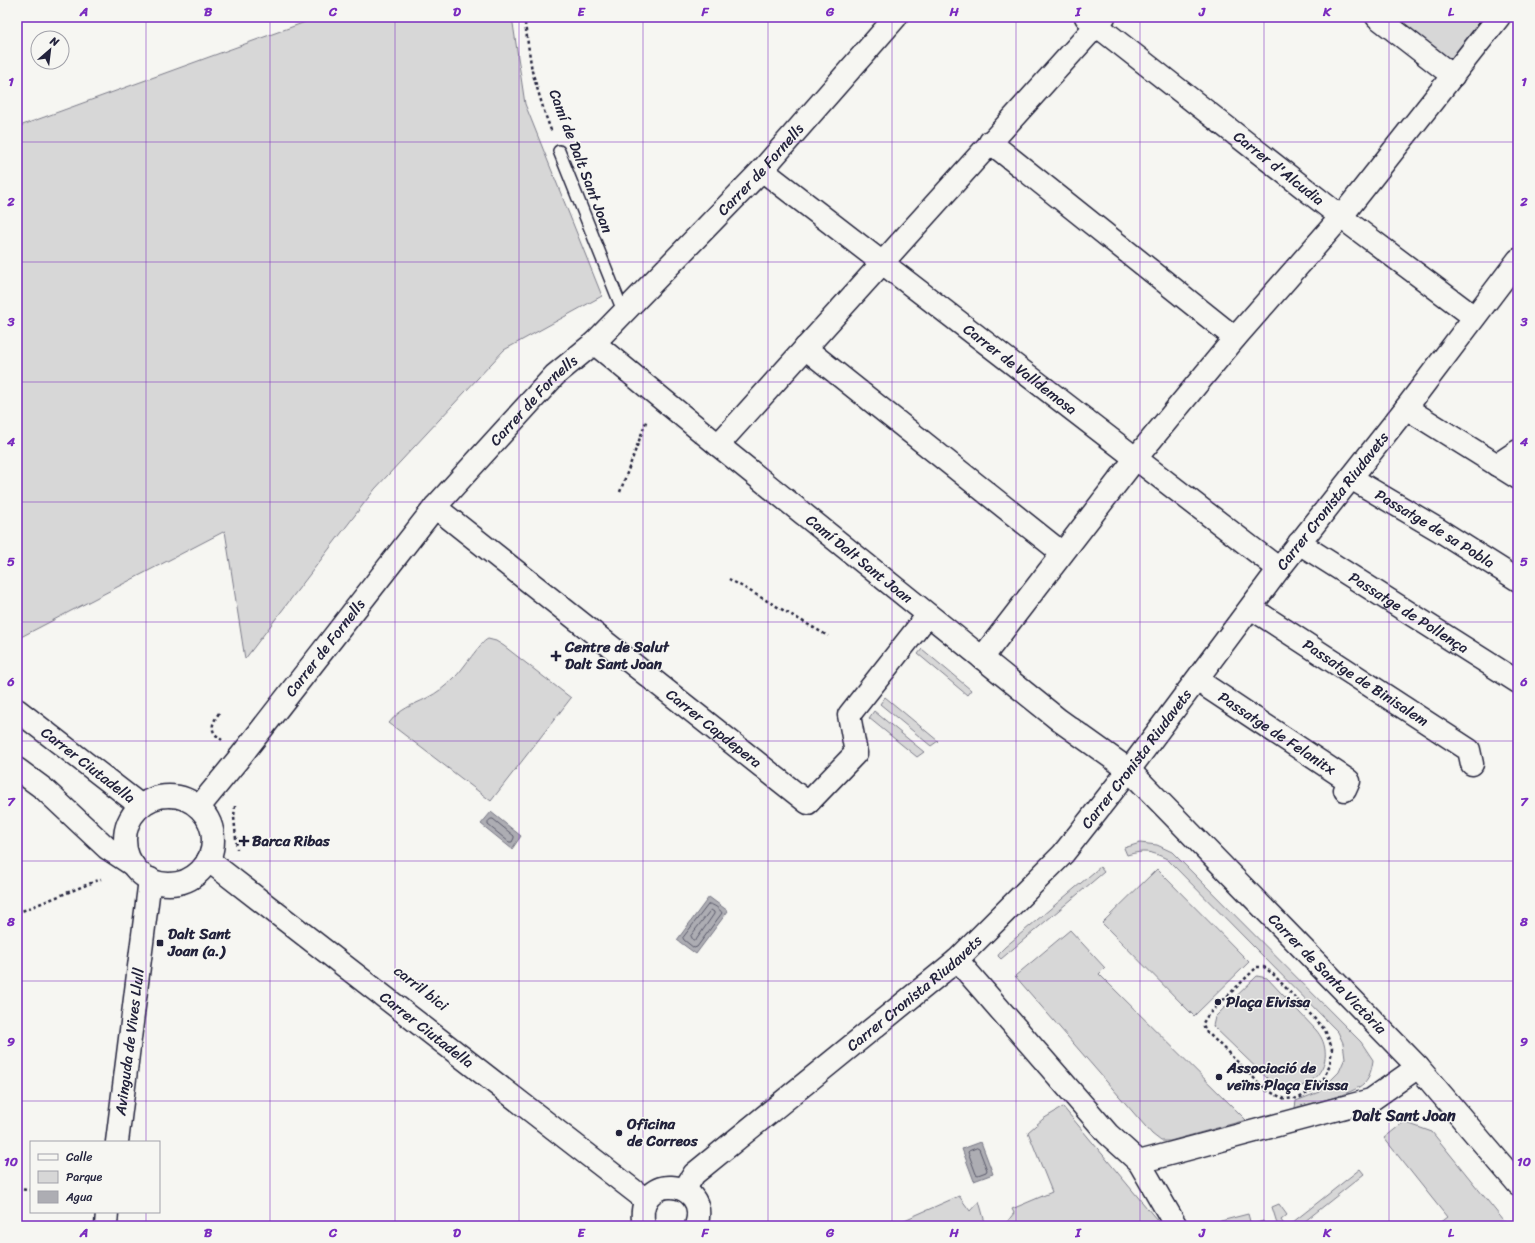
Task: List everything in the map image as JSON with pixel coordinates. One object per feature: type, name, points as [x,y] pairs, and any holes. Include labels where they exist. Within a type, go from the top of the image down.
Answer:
[{"type":"street","name":"Carrer de Fornells","points":[[199,808],[435,508],[555,375],[594,343],[623,311],[762,170],[896,17]]},
{"type":"street","points":[[1377,17],[1453,76]]},
{"type":"street","points":[[982,658],[1136,458],[1235,338],[1340,217],[1499,17]]},
{"type":"street","points":[[718,445],[990,142],[1096,20]]},
{"type":"street","name":"Carrer d'Alcudia","points":[[1096,20],[1340,217],[1474,317]]},
{"type":"street","points":[[990,142],[1235,338]]},
{"type":"street","name":"Carrer de Valldemosa","points":[[762,170],[1279,569]]},
{"type":"street","name":"Carrer Cronista Riudavets","points":[[684,1190],[694,1174],[957,960],[1063,854],[1129,770],[1279,569],[1406,408],[1518,260]]},
{"type":"street","name":"Camí Dalt Sant Joan","points":[[594,343],[1059,720],[1129,770]]},
{"type":"street","points":[[805,348],[1062,553]]},
{"type":"street","points":[[1406,408],[1518,478]]},
{"type":"street","points":[[1497,465],[1518,451]]},
{"type":"street","name":"Passatge de sa Pobla","points":[[1351,478],[1439,530],[1518,580]]},
{"type":"street","name":"Carrer Capdepera","points":[[435,508],[808,803],[856,753],[849,715],[928,615]]},
{"type":"street","name":"Passatge de Pollença","points":[[1299,543],[1518,682]]},
{"type":"street","name":"Passatge de Binisalem","points":[[1251,608],[1469,750],[1472,764]]},
{"type":"street","name":"Passatge de Felanitx","points":[[1197,680],[1349,781],[1345,790]]},
{"type":"street","name":"Carrer Ciutadella","points":[[17,710],[141,806]]},
{"type":"street","points":[[17,768],[44,790],[107,848],[150,879],[161,883],[172,884],[183,882],[202,869],[208,860],[212,850],[213,840],[212,831],[205,814],[184,798],[166,796],[149,801],[141,806],[131,817],[128,823],[125,838],[127,852],[133,866]]},
{"type":"street","name":"Carrer de Santa Victòria","points":[[1129,770],[1418,1067],[1518,1184]]},
{"type":"street","name":"Carrer Ciutadella","points":[[208,860],[646,1200]]},
{"type":"street","name":"Avinguda de Vives Llull","points":[[116,1141],[150,879]]},
{"type":"street","points":[[957,960],[1108,1134],[1139,1162],[1176,1226]]},
{"type":"street","points":[[1139,1162],[1371,1100],[1418,1067]]},
{"type":"street","points":[[644,1226],[642,1218],[646,1200],[652,1193],[663,1187],[676,1187],[691,1195],[696,1202],[699,1218],[696,1226]]},
{"type":"street","points":[[106,1226],[108,1213]]},
{"type":"lane","name":"Camí de Dalt Sant Joan","points":[[559,151],[623,311]]},
{"type":"path","name":"Camí de Dalt Sant Joan","points":[[524,17],[532,71],[545,114],[559,151]]},
{"type":"path","points":[[620,492],[648,416]]},
{"type":"path","points":[[729,579],[828,636]]},
{"type":"path","points":[[219,713],[212,723],[213,732],[240,757]]},
{"type":"path","points":[[239,801],[235,806],[234,817],[237,849],[240,856]]},
{"type":"path","points":[[17,913],[102,879]]},
{"type":"path","points":[[1264,967],[1273,974],[1325,1030],[1332,1048],[1330,1064],[1324,1078],[1312,1090],[1299,1098],[1285,1099],[1266,1090],[1205,1030],[1204,1023],[1208,1016],[1257,968],[1264,967]]},
{"type":"path","points":[[17,1189],[30,1190]]},
{"type":"green space","points":[[319,17],[512,17],[525,104],[602,296],[504,350],[375,489],[245,659],[225,531],[17,639],[17,127]]},
{"type":"green space","points":[[1392,17],[1483,17],[1449,61]]},
{"type":"green space","points":[[488,639],[496,641],[504,646],[571,698],[491,801],[389,723],[393,718],[411,705],[431,696],[448,684],[481,645]]},
{"type":"green space","points":[[922,649],[971,690],[967,695],[918,654]]},
{"type":"green space","points":[[885,697],[938,741],[931,746],[880,704]]},
{"type":"green space","points":[[874,711],[924,752],[917,757],[869,718]]},
{"type":"green space","points":[[1140,843],[1157,845],[1172,852],[1361,1042],[1373,1060],[1368,1078],[1364,1083],[1342,1095],[1295,1108],[1296,1101],[1319,1092],[1339,1072],[1345,1058],[1343,1043],[1338,1032],[1167,859],[1147,852],[1138,852],[1127,855],[1124,848]]},
{"type":"green space","points":[[1100,867],[1104,872],[1001,959],[998,956],[1005,947]]},
{"type":"green space","points":[[1157,869],[1249,962],[1194,1016],[1102,923]]},
{"type":"green space","points":[[1070,930],[1105,968],[1099,974],[1246,1120],[1170,1141],[1161,1141],[1152,1134],[1015,976]]},
{"type":"green space","points":[[1257,976],[1267,978],[1316,1030],[1322,1039],[1325,1050],[1323,1065],[1316,1077],[1310,1082],[1289,1088],[1269,1080],[1213,1026],[1215,1017]]},
{"type":"green space","points":[[1063,1107],[1162,1226],[1004,1226],[1014,1213],[1012,1209],[1052,1192],[1028,1132],[1043,1119]]},
{"type":"green space","points":[[1404,1122],[1432,1132],[1508,1226],[1435,1226],[1447,1217],[1384,1138]]},
{"type":"green space","points":[[1360,1169],[1364,1174],[1299,1226],[1288,1226]]},
{"type":"green space","points":[[959,1196],[970,1211],[979,1201],[986,1226],[902,1226],[900,1222]]},
{"type":"green space","points":[[1279,1204],[1287,1215],[1281,1220],[1285,1226],[1274,1226],[1277,1223],[1272,1207]]},
{"type":"green space","points":[[1248,1214],[1251,1225],[1263,1221],[1264,1226],[1218,1226],[1217,1222]]},
{"type":"water","points":[[491,812],[521,836],[512,849],[481,824]]},
{"type":"water","points":[[709,897],[728,911],[696,954],[677,940]]},
{"type":"water","points":[[981,1142],[993,1174],[974,1181],[962,1149]]},
{"type":"place","name":"Centre de Salut Dalt Sant Joan","points":[[556,656]]},
{"type":"place","name":"Barca Ribas","points":[[244,841]]},
{"type":"place","name":"Dalt Sant Joan (a.)","points":[[160,943]]},
{"type":"place","name":"Plaça Eivissa","points":[[1218,1002]]},
{"type":"place","name":"Associació de veïns Plaça Eivissa","points":[[1219,1077]]},
{"type":"place","name":"Oficina de Correos","points":[[619,1133]]},
{"type":"district","name":"Dalt Sant Joan","points":[[1404,1115]]}]
